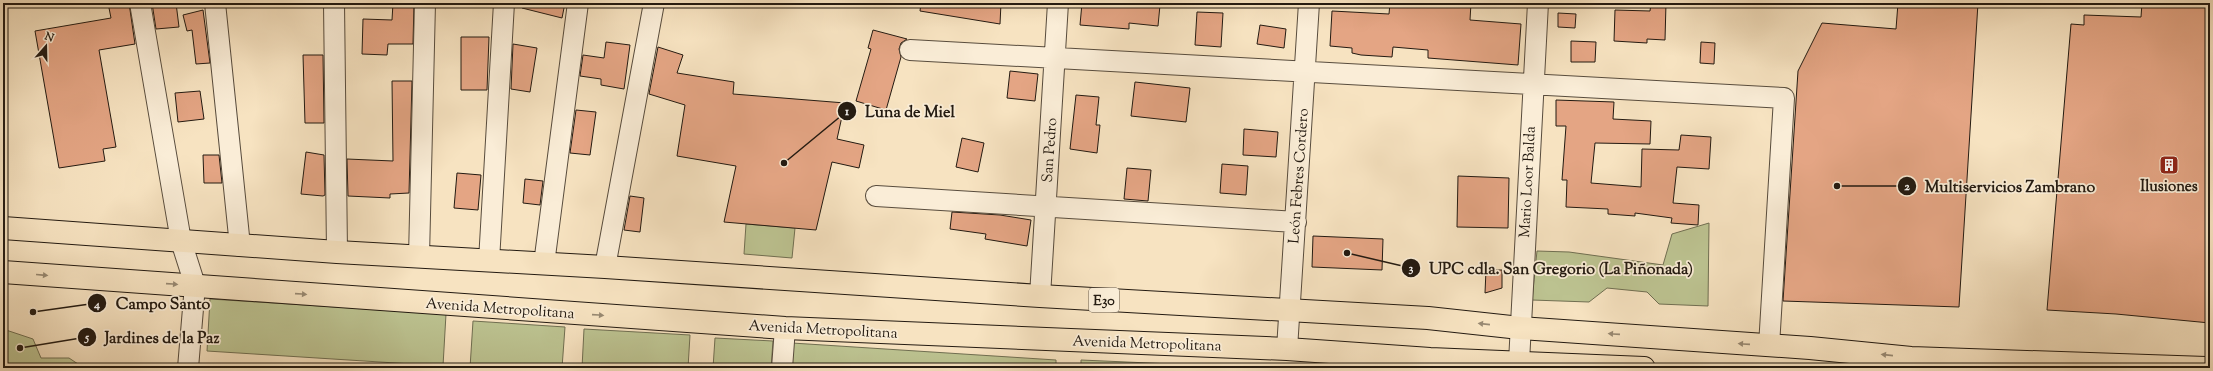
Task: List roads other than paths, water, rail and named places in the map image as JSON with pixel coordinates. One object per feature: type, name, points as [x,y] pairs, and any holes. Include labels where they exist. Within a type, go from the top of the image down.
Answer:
[{"type":"highway","name":"E30","points":[[3,228],[240,246],[605,267],[1040,296],[1428,318],[1520,328],[1911,358],[1934,363],[2206,368]]},
{"type":"highway","name":"Avenida Metropolitana","points":[[3,272],[785,328],[1287,349],[1430,359],[1644,368]]},
{"type":"street","points":[[140,3],[181,241],[195,286],[188,368]]},
{"type":"street","points":[[215,3],[240,246]]},
{"type":"street","points":[[334,3],[336,252]]},
{"type":"street","points":[[418,257],[425,3]]},
{"type":"street","points":[[489,261],[504,3]]},
{"type":"street","points":[[544,264],[578,3]]},
{"type":"street","points":[[605,267],[654,3]]},
{"type":"street","name":"San Pedro","points":[[1040,296],[1058,3]]},
{"type":"street","name":"León Febres Cordero","points":[[1287,349],[1310,3]]},
{"type":"street","name":"Mario Loor Balda","points":[[1519,362],[1532,86],[1538,3]]},
{"type":"street","points":[[910,50],[1306,71],[1532,86],[1784,98],[1769,346]]},
{"type":"street","points":[[876,196],[1296,222]]},
{"type":"street","points":[[782,368],[785,328]]},
{"type":"place","name":"Luna de Miel","points":[[784,163]]},
{"type":"place","name":"Ilusiones","points":[[2169,165]]},
{"type":"place","name":"Multiservicios Zambrano","points":[[1837,186]]},
{"type":"place","name":"UPC cdla. San Gregorio (La Piñonada)","points":[[1347,253]]},
{"type":"place","name":"Campo Santo","points":[[33,312]]},
{"type":"place","name":"Jardines de la Paz","points":[[20,348]]}]
